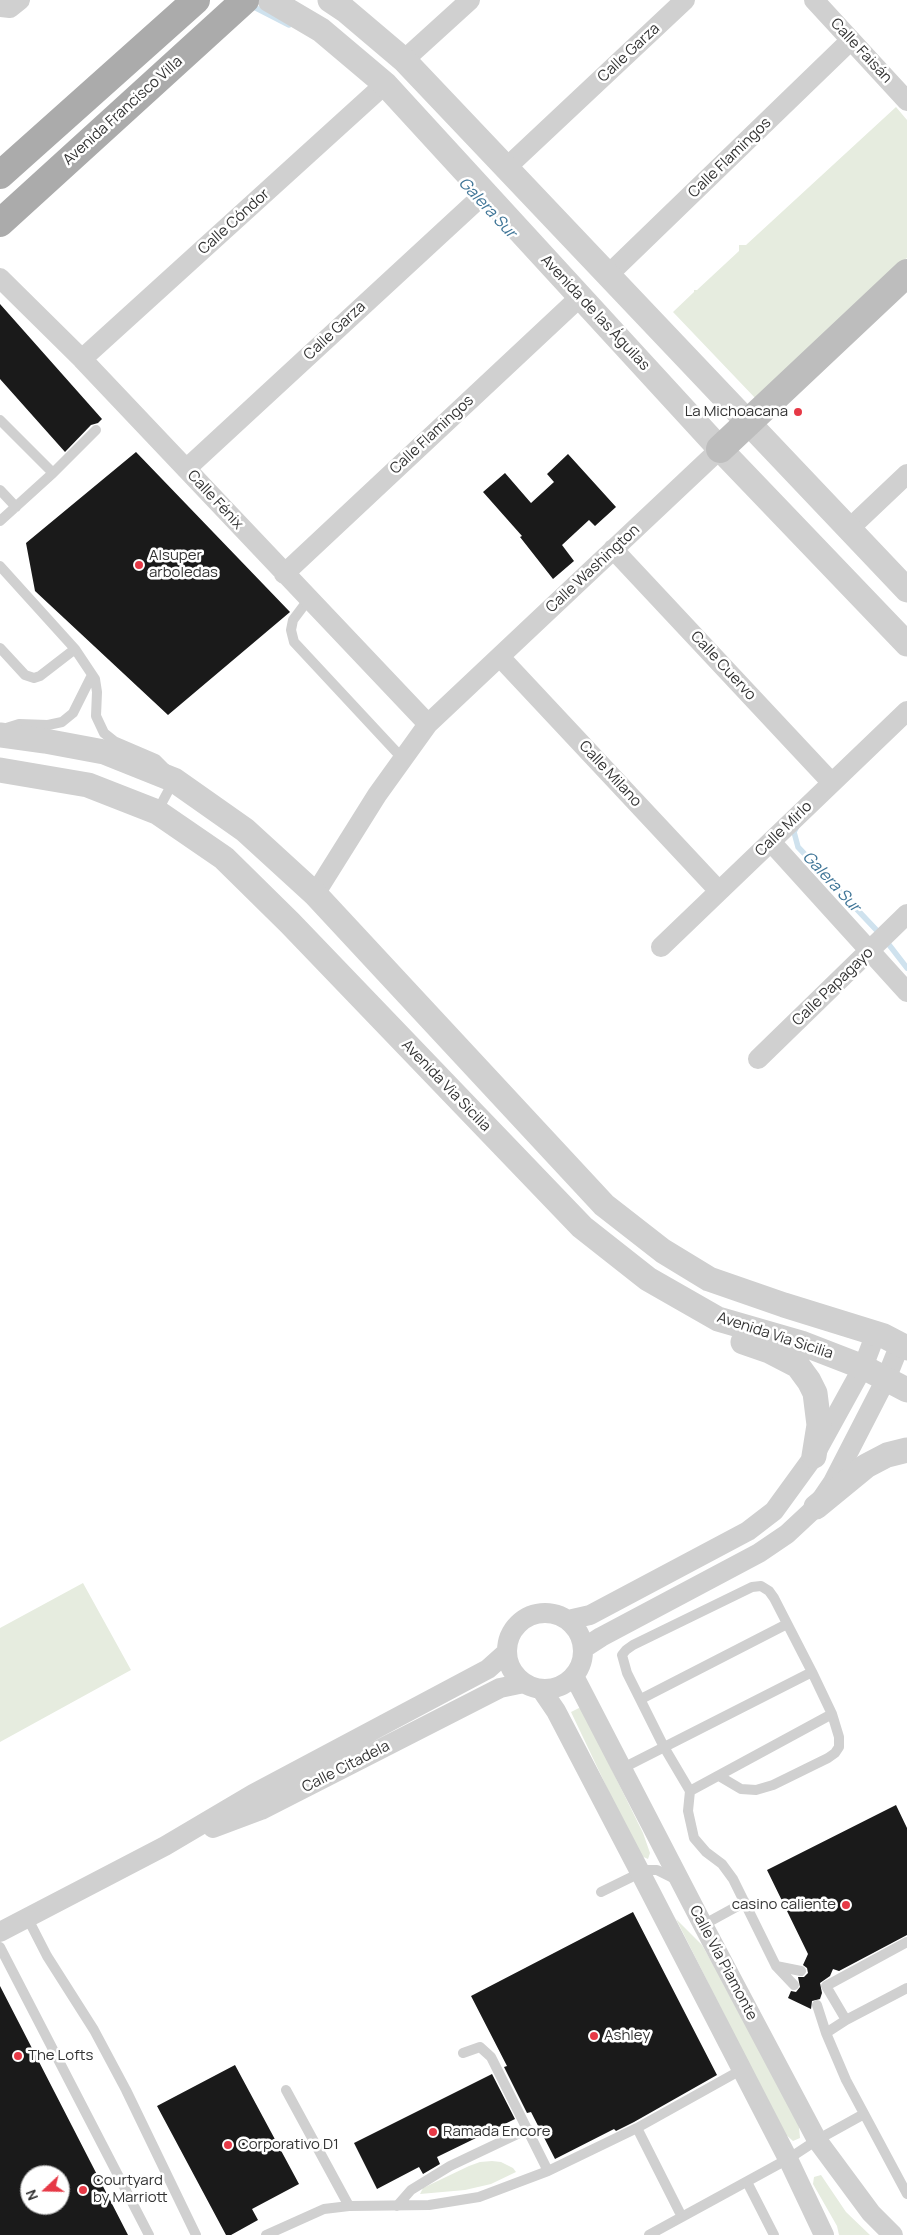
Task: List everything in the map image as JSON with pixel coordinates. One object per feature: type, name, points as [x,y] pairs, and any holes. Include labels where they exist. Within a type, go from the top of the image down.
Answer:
[{"type":"main road","points":[[0,175],[196,0]]},
{"type":"main road","name":"Avenida Francisco Villa","points":[[0,223],[245,0]]},
{"type":"main road","name":"Calle Washington","points":[[720,449],[907,273]]},
{"type":"street","name":"Avenida de las Águilas","points":[[270,0],[321,30],[385,84],[720,449],[907,644]]},
{"type":"street","points":[[330,0],[345,10],[404,60],[907,590]]},
{"type":"street","points":[[404,60],[470,0]]},
{"type":"street","name":"Calle Garza","points":[[506,168],[685,0]]},
{"type":"street","name":"Calle Faisán","points":[[814,0],[907,101]]},
{"type":"street","name":"Calle Flamingos","points":[[608,275],[851,40]]},
{"type":"street","name":"Calle Cóndor","points":[[82,359],[385,84]]},
{"type":"street","name":"Calle Garza","points":[[186,468],[484,194]]},
{"type":"street","name":"Calle Fénix","points":[[0,278],[82,359],[308,600],[428,724]]},
{"type":"street","name":"Calle Flamingos","points":[[284,574],[580,297]]},
{"type":"street","name":"Calle Washington","points":[[315,894],[402,758],[428,724],[720,449]]},
{"type":"street","points":[[850,528],[907,474]]},
{"type":"street","name":"Calle Cuervo","points":[[613,549],[832,783]]},
{"type":"street","name":"Calle Milano","points":[[500,657],[720,891]]},
{"type":"street","name":"Calle Mirlo","points":[[661,947],[907,711]]},
{"type":"street","points":[[0,735],[45,740],[104,752],[174,780],[245,830],[315,894],[604,1205],[656,1246],[709,1279],[784,1305],[876,1333],[903,1346],[897,1384],[816,1507]]},
{"type":"street","name":"Avenida Via Sicilia","points":[[0,770],[88,785],[157,812],[224,858],[290,923],[582,1227],[648,1279],[718,1319],[801,1343],[864,1367],[897,1384]]},
{"type":"street","points":[[770,842],[907,992]]},
{"type":"street","name":"Calle Papagayo","points":[[758,1059],[907,914]]},
{"type":"street","points":[[681,1298],[692,1318],[707,1331],[769,1351],[798,1366],[815,1393],[819,1425],[814,1456]]},
{"type":"street","points":[[568,1620],[590,1616],[748,1531],[774,1511],[814,1456],[864,1367],[876,1333]]},
{"type":"street","points":[[584,1648],[601,1637],[760,1553],[787,1534],[816,1507],[866,1466],[887,1455],[907,1450]]},
{"type":"street","points":[[533,1686],[553,1689],[565,1684],[574,1676],[583,1658],[584,1648],[581,1637],[568,1620],[552,1613],[530,1616],[520,1622],[513,1630],[508,1641],[509,1664],[515,1675],[533,1686],[556,1711],[788,2159],[824,2235]]},
{"type":"street","name":"Calle Citadela","points":[[0,1932],[165,1846],[253,1794],[488,1669],[507,1652]]},
{"type":"street","name":"Calle Vía Piamonte","points":[[574,1676],[703,1926],[817,2140],[871,2213],[893,2235]]},
{"type":"street","name":"Calle Citadela","points":[[165,1846],[261,1810],[500,1688],[533,1686]]},
{"type":"lane","points":[[0,420],[52,472]]},
{"type":"lane","points":[[0,521],[96,430]]},
{"type":"lane","points":[[0,490],[16,507]]},
{"type":"lane","points":[[0,566],[75,649],[92,675],[97,692],[96,716],[104,734],[156,758],[163,764],[174,780],[157,812]]},
{"type":"lane","points":[[308,600],[294,620],[291,630],[294,642],[402,758]]},
{"type":"lane","points":[[0,648],[25,675],[34,678],[40,676],[75,649]]},
{"type":"lane","points":[[0,730],[19,724],[48,725],[62,722],[73,714],[92,675]]},
{"type":"lane","points":[[719,1776],[741,1789],[756,1790],[773,1785],[828,1758],[839,1747],[839,1737],[832,1714],[812,1672],[769,1591],[761,1586],[752,1587],[633,1645],[622,1655],[623,1664],[664,1746],[690,1792],[688,1811],[694,1838],[706,1852],[722,1864],[733,1879],[776,1966],[794,1985]]},
{"type":"lane","points":[[641,1699],[787,1624]]},
{"type":"lane","points":[[623,1768],[812,1672]]},
{"type":"lane","points":[[690,1792],[832,1714]]},
{"type":"lane","points":[[601,1892],[640,1872],[657,1870],[681,1882]]},
{"type":"lane","points":[[703,1926],[745,1902]]},
{"type":"lane","points":[[27,1917],[47,1956],[94,2030],[122,2081],[196,2235]]},
{"type":"lane","points":[[846,2020],[826,1986],[907,1942]]},
{"type":"lane","points":[[0,1947],[149,2235]]},
{"type":"lane","points":[[776,1966],[800,1971]]},
{"type":"lane","points":[[826,2032],[907,1988]]},
{"type":"lane","points":[[817,2006],[826,2032],[864,2114],[907,2194]]},
{"type":"lane","points":[[463,2052],[480,2047],[491,2057],[548,2171]]},
{"type":"lane","points":[[266,2235],[324,2209],[349,2206],[429,2205],[479,2197],[548,2171],[637,2128],[741,2070]]},
{"type":"lane","points":[[286,2090],[349,2206]]},
{"type":"lane","points":[[648,2235],[747,2182],[864,2114]]},
{"type":"lane","points":[[637,2128],[682,2218]]},
{"type":"lane","points":[[397,2206],[411,2190],[450,2166],[528,2129]]},
{"type":"lane","points":[[747,2182],[774,2235]]},
{"type":"shaded area","points":[[896,107],[907,120],[907,258],[757,400],[673,312],[694,290],[697,290],[739,251],[739,245],[746,245]]},
{"type":"shaded area","points":[[83,1583],[131,1670],[0,1742],[0,1628]]},
{"type":"shaded area","points":[[579,1708],[582,1709],[643,1833],[650,1853],[648,1859],[639,1855],[571,1712]]},
{"type":"shaded area","points":[[676,1919],[702,1945],[777,2076],[799,2127],[800,2138],[793,2141],[784,2133]]},
{"type":"shaded area","points":[[480,2162],[501,2162],[513,2168],[516,2172],[491,2184],[465,2190],[420,2194],[423,2188],[469,2166]]},
{"type":"shaded area","points":[[821,2175],[846,2212],[870,2235],[839,2235],[837,2226],[813,2184],[814,2177]]},
{"type":"building","points":[[0,304],[102,419],[98,423],[91,425],[65,452],[0,379]]},
{"type":"building","points":[[136,452],[290,612],[168,715],[35,591],[26,543]]},
{"type":"building","points":[[568,454],[616,507],[595,526],[589,520],[562,545],[574,561],[553,579],[520,537],[522,536],[483,492],[505,473],[531,503],[554,482],[547,474]]},
{"type":"building","name":"casino caliente","points":[[896,1805],[907,1828],[907,1935],[839,1971],[833,1969],[830,1976],[820,1983],[822,1993],[820,1999],[812,2001],[811,2009],[788,1998],[791,1991],[796,1992],[800,1987],[798,1977],[804,1977],[808,1973],[807,1968],[803,1965],[808,1954],[767,1870]]},
{"type":"building","name":"Ashley","points":[[633,1912],[717,2075],[634,2122],[616,2131],[614,2129],[555,2159],[531,2112],[527,2113],[504,2067],[507,2066],[471,1996]]},
{"type":"building","points":[[0,1986],[128,2235],[0,2235]]},
{"type":"building","name":"Corporativo D1","points":[[235,2065],[299,2184],[252,2209],[258,2220],[231,2235],[226,2235],[157,2106]]},
{"type":"building","name":"Ramada Encore","points":[[492,2074],[515,2119],[437,2157],[440,2164],[423,2174],[419,2167],[377,2189],[354,2143]]},
{"type":"waterway","name":"Galera Sur","points":[[250,5],[289,25]]},
{"type":"waterway","name":"Galera Sur","points":[[797,826],[794,832],[798,847],[883,937],[907,968]]},
{"type":"place","name":"La Michoacana","points":[[798,412]]},
{"type":"place","name":"Alsuper arboledas","points":[[139,565]]},
{"type":"place","name":"casino caliente","points":[[846,1905]]},
{"type":"place","name":"Ashley","points":[[594,2036]]},
{"type":"place","name":"The Lofts","points":[[18,2056]]},
{"type":"place","name":"Ramada Encore","points":[[433,2132]]},
{"type":"place","name":"Corporativo D1","points":[[228,2145]]},
{"type":"place","name":"Courtyard by Marriott","points":[[83,2190]]}]
